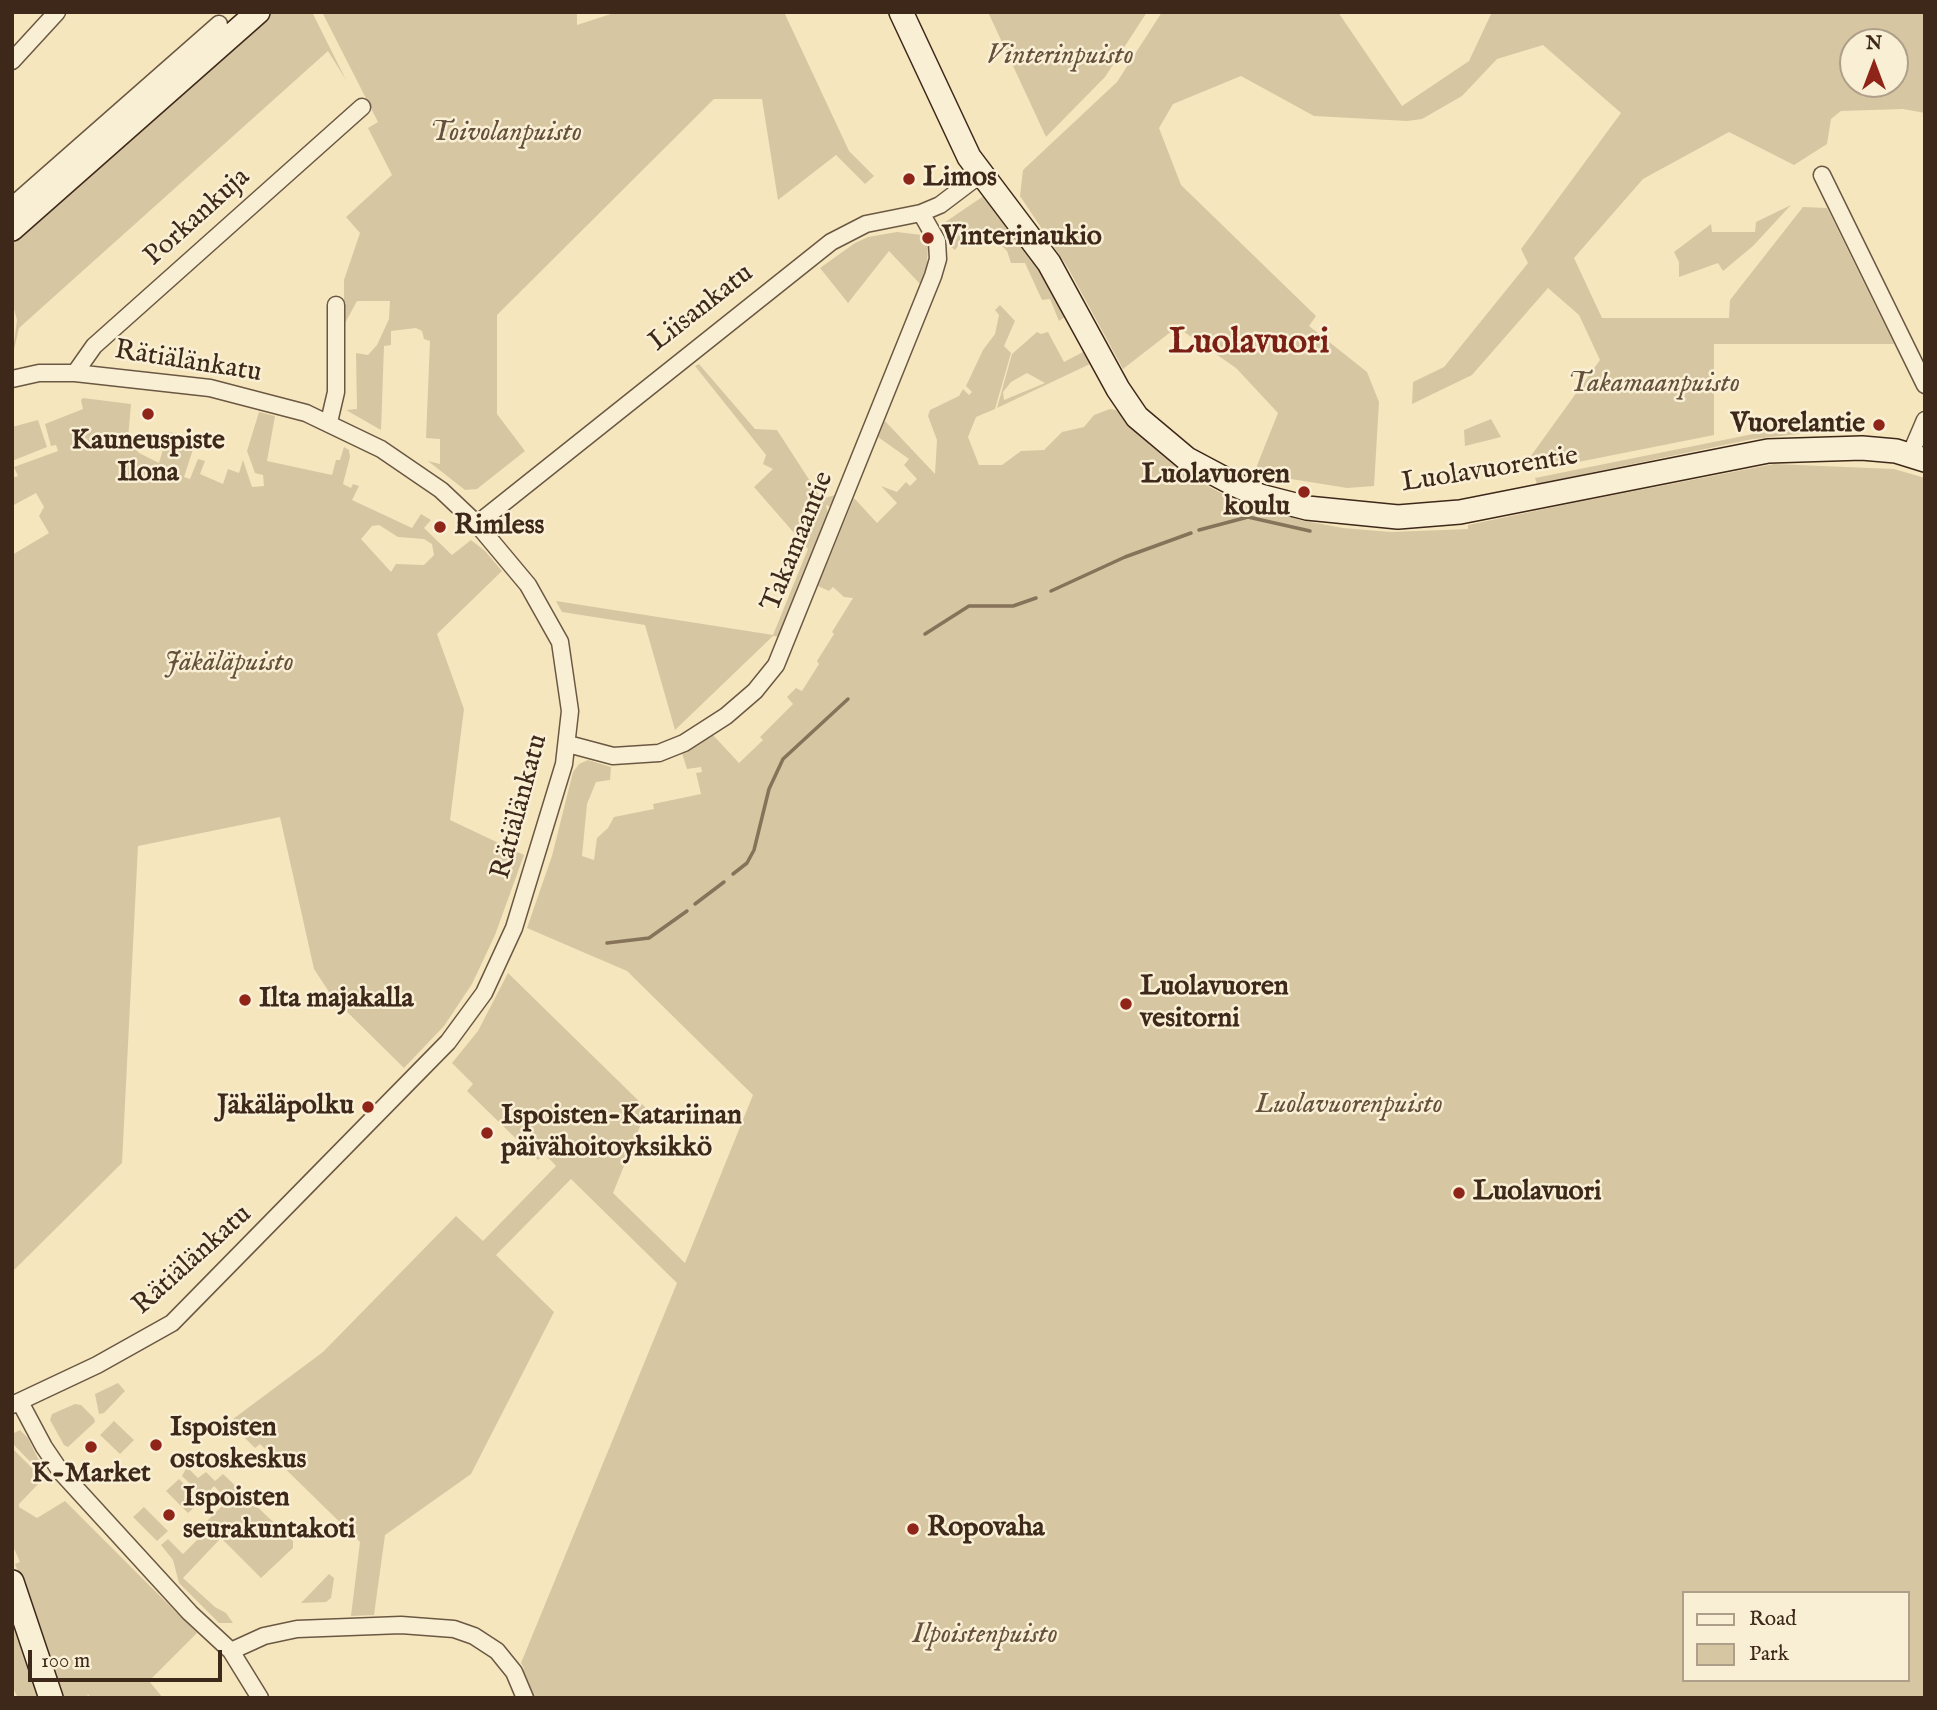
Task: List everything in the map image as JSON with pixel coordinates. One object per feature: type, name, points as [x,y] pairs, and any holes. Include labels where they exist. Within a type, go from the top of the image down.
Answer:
[{"type":"street","points":[[12,61],[57,12]]},
{"type":"street","points":[[12,206],[113,131],[258,12]]},
{"type":"street","name":"Luolavuorentie","points":[[901,12],[969,158],[1038,245],[1118,389],[1138,417],[1187,459],[1260,496],[1307,508],[1398,517],[1460,512],[1768,451],[1834,447],[1918,457]]},
{"type":"street","points":[[12,229],[219,24]]},
{"type":"street","name":"Porkankuja","points":[[75,373],[94,346],[362,107]]},
{"type":"street","name":"Liisankatu","points":[[477,524],[831,242],[866,224],[921,213],[940,205],[981,174]]},
{"type":"street","points":[[1822,175],[1925,385]]},
{"type":"street","name":"Takamaantie","points":[[568,744],[613,756],[659,753],[684,743],[726,716],[755,691],[776,665],[933,276],[938,250],[934,234],[921,213]]},
{"type":"street","points":[[329,422],[336,392],[336,305]]},
{"type":"street","name":"Rätiälänkatu","points":[[12,379],[39,373],[75,373],[191,384],[234,392],[329,422],[397,459],[440,490],[477,524],[528,585],[560,642],[569,691],[568,744],[534,871],[514,928],[484,993],[448,1042],[172,1323],[136,1345],[16,1404]]},
{"type":"street","points":[[1918,457],[1925,420]]},
{"type":"street","points":[[16,1404],[61,1472],[190,1613],[231,1651],[260,1698]]},
{"type":"street","points":[[12,1582],[51,1698]]},
{"type":"street","points":[[231,1651],[264,1636],[297,1629],[401,1625],[454,1629],[474,1636],[496,1651],[514,1672],[525,1698]]},
{"type":"green space","points":[[271,12],[312,12],[346,80],[328,51],[19,328],[12,358],[17,320],[12,302],[12,241],[105,163]]},
{"type":"green space","name":"Toivolanpuisto","points":[[322,12],[577,12],[577,25],[617,12],[784,12],[849,151],[874,176],[865,184],[836,155],[778,200],[762,99],[714,99],[497,315],[497,414],[525,451],[477,489],[465,490],[428,461],[440,464],[440,439],[426,438],[430,341],[424,339],[422,331],[416,328],[391,331],[391,345],[384,346],[381,430],[346,410],[357,409],[356,353],[368,355],[377,345],[389,319],[390,301],[357,301],[344,325],[344,280],[360,233],[346,217],[392,175],[368,128],[378,122]]},
{"type":"green space","name":"Vinterinpuisto","points":[[988,12],[1147,12],[1105,77],[1046,137]]},
{"type":"green space","name":"Takamaanpuisto","points":[[1162,12],[1338,12],[1402,106],[1469,61],[1492,12],[1925,12],[1925,113],[1903,109],[1841,111],[1831,119],[1827,144],[1794,165],[1729,132],[1643,179],[1574,258],[1602,318],[1729,318],[1730,300],[1803,207],[1827,208],[1894,344],[1714,344],[1714,435],[1533,471],[1528,460],[1600,360],[1579,315],[1548,288],[1472,375],[1412,404],[1413,382],[1444,367],[1528,263],[1521,249],[1621,113],[1543,45],[1497,59],[1462,96],[1422,119],[1407,121],[1314,116],[1241,76],[1173,104],[1159,128],[1181,185],[1316,316],[1309,326],[1367,372],[1379,402],[1374,486],[1347,488],[1254,473],[1278,413],[1236,368],[1177,327],[1123,369],[1068,268],[1020,196],[1023,170],[1117,82]]},
{"type":"green space","points":[[985,195],[1025,246],[1066,316],[1059,321],[1050,299],[1042,300],[1025,263],[1011,263],[1007,251],[998,242],[984,239],[971,241],[967,246],[960,243],[955,250],[948,245],[941,225]]},
{"type":"green space","points":[[1791,205],[1753,246],[1723,271],[1718,263],[1679,277],[1679,262],[1674,252],[1711,224],[1712,232],[1755,232],[1756,222]]},
{"type":"green space","points":[[897,232],[922,235],[928,246],[921,285],[889,251],[848,303],[820,268],[855,243],[868,237]]},
{"type":"green space","name":"Luolavuorenpuisto","points":[[1000,305],[1015,321],[1004,346],[1011,353],[995,409],[976,417],[968,437],[979,465],[1002,465],[1021,451],[1044,450],[1062,432],[1084,427],[1094,415],[1110,409],[1116,410],[1148,443],[1183,473],[1221,493],[1300,520],[1343,528],[1391,532],[1468,529],[1468,525],[1774,464],[1894,469],[1925,478],[1925,1698],[533,1698],[521,1675],[524,1668],[521,1663],[677,1283],[571,1179],[496,1255],[554,1312],[471,1474],[385,1535],[374,1615],[351,1616],[360,1542],[260,1444],[255,1448],[229,1422],[323,1352],[456,1216],[483,1241],[556,1166],[545,1154],[538,1160],[467,1091],[473,1084],[452,1063],[478,1031],[508,973],[647,1109],[613,1193],[685,1263],[753,1095],[627,971],[527,928],[552,856],[573,772],[579,764],[588,760],[611,767],[610,780],[596,782],[587,804],[582,856],[594,860],[597,838],[608,828],[614,817],[654,809],[653,804],[701,794],[696,773],[702,772],[701,767],[687,769],[682,753],[713,735],[739,763],[763,740],[760,737],[793,704],[787,697],[796,688],[802,691],[853,598],[844,597],[833,587],[829,591],[818,586],[854,498],[877,523],[897,503],[881,486],[897,492],[906,482],[910,486],[917,479],[904,465],[909,459],[878,437],[885,421],[935,474],[937,440],[928,416],[930,410],[959,396],[963,389],[969,395],[972,392],[966,386],[983,350],[995,334],[999,315],[995,310]]},
{"type":"green space","points":[[1037,332],[1048,332],[1064,362],[1083,352],[1090,364],[997,408],[1012,354]],"holes":[[[1027,373],[1045,383],[1004,400],[1003,392],[1011,382]]]},
{"type":"green space","points":[[699,364],[755,429],[777,430],[819,495],[825,498],[835,495],[842,482],[834,508],[826,505],[828,514],[782,637],[773,636],[675,730],[645,625],[562,612],[556,601],[773,635],[808,549],[754,487],[773,469],[763,464],[766,455],[695,366]]},
{"type":"green space","name":"Jäkäläpuisto","points":[[83,398],[131,404],[128,439],[139,453],[159,463],[168,432],[197,437],[184,477],[190,479],[198,459],[205,461],[200,474],[223,484],[228,469],[239,473],[243,460],[252,487],[264,486],[263,475],[255,473],[247,451],[259,412],[275,416],[267,461],[332,475],[336,460],[340,460],[344,447],[349,450],[350,457],[343,484],[351,488],[353,484],[359,486],[352,500],[412,528],[421,514],[431,520],[424,528],[452,555],[471,540],[485,551],[502,571],[437,634],[464,709],[450,820],[524,855],[495,935],[472,984],[444,1026],[404,1068],[333,998],[314,969],[280,817],[138,846],[122,1163],[12,1272],[12,555],[49,533],[39,516],[44,507],[36,493],[12,506],[12,478],[18,476],[14,467],[58,451],[56,445],[51,446],[45,424],[83,409]],"holes":[[[379,525],[398,537],[424,539],[432,544],[434,555],[424,565],[396,564],[391,572],[361,539],[372,526]]]},
{"type":"green space","points":[[1491,419],[1501,437],[1465,446],[1464,430]]},
{"type":"green space","points":[[38,420],[47,447],[12,461],[12,427]]},
{"type":"green space","points":[[1863,427],[1753,439],[1537,484],[1535,478],[1773,430]]},
{"type":"green space","points":[[118,1383],[125,1391],[104,1413],[99,1414],[95,1394]]},
{"type":"green space","points":[[75,1404],[81,1405],[95,1422],[68,1447],[64,1445],[50,1420],[52,1414]]},
{"type":"green space","points":[[114,1421],[134,1440],[120,1454],[100,1435]]},
{"type":"green space","points":[[20,1430],[28,1438],[49,1481],[12,1443],[12,1434]]},
{"type":"green space","points":[[12,1448],[43,1479],[19,1507],[37,1518],[65,1501],[197,1633],[149,1681],[163,1698],[90,1698],[88,1694],[87,1698],[60,1698],[39,1624],[15,1564],[20,1562],[12,1544]]},
{"type":"green space","points":[[187,1467],[198,1478],[206,1472],[215,1481],[223,1474],[293,1541],[293,1548],[261,1578],[221,1538],[183,1578],[215,1607],[226,1613],[233,1623],[219,1623],[179,1583],[173,1560],[161,1545],[168,1539],[183,1554],[207,1530],[203,1525],[228,1500],[214,1486],[204,1497],[182,1476]]},
{"type":"green space","points":[[179,1479],[201,1501],[188,1513],[166,1491]]},
{"type":"green space","points":[[144,1507],[168,1531],[157,1541],[133,1517]]},
{"type":"green space","points":[[329,1574],[334,1578],[331,1598],[326,1602],[301,1603]]},
{"type":"green space","points":[[12,1604],[42,1698],[18,1698],[12,1686]]},
{"type":"waterway","points":[[1199,530],[1248,517],[1310,531]]},
{"type":"waterway","points":[[1051,591],[1125,557],[1191,533]]},
{"type":"waterway","points":[[925,634],[969,606],[1013,606],[1036,598]]},
{"type":"waterway","points":[[733,874],[747,863],[754,850],[769,789],[783,759],[848,699]]},
{"type":"waterway","points":[[695,904],[724,882]]},
{"type":"waterway","points":[[607,943],[649,938],[687,911]]},
{"type":"place","name":"Limos","points":[[909,179]]},
{"type":"place","name":"Vinterinaukio","points":[[928,238]]},
{"type":"place","name":"Kauneuspiste Ilona","points":[[148,414]]},
{"type":"place","name":"Vuorelantie","points":[[1879,425]]},
{"type":"place","name":"Luolavuoren koulu","points":[[1304,492]]},
{"type":"place","name":"Rimless","points":[[440,527]]},
{"type":"place","name":"Ilta majakalla","points":[[245,1000]]},
{"type":"place","name":"Luolavuoren vesitorni","points":[[1126,1004]]},
{"type":"place","name":"Jäkäläpolku","points":[[368,1107]]},
{"type":"place","name":"Ispoisten-Katariinan päivähoitoyksikkö","points":[[487,1133]]},
{"type":"place","name":"Luolavuori","points":[[1459,1193]]},
{"type":"place","name":"Ispoisten ostoskeskus","points":[[156,1445]]},
{"type":"place","name":"K-Market","points":[[91,1447]]},
{"type":"place","name":"Ispoisten seurakuntakoti","points":[[169,1515]]},
{"type":"place","name":"Ropovaha","points":[[913,1529]]},
{"type":"district","name":"Luolavuori","points":[[1249,345]]},
{"type":"park label","name":"Ilpoistenpuisto","points":[[985,1636]]}]
